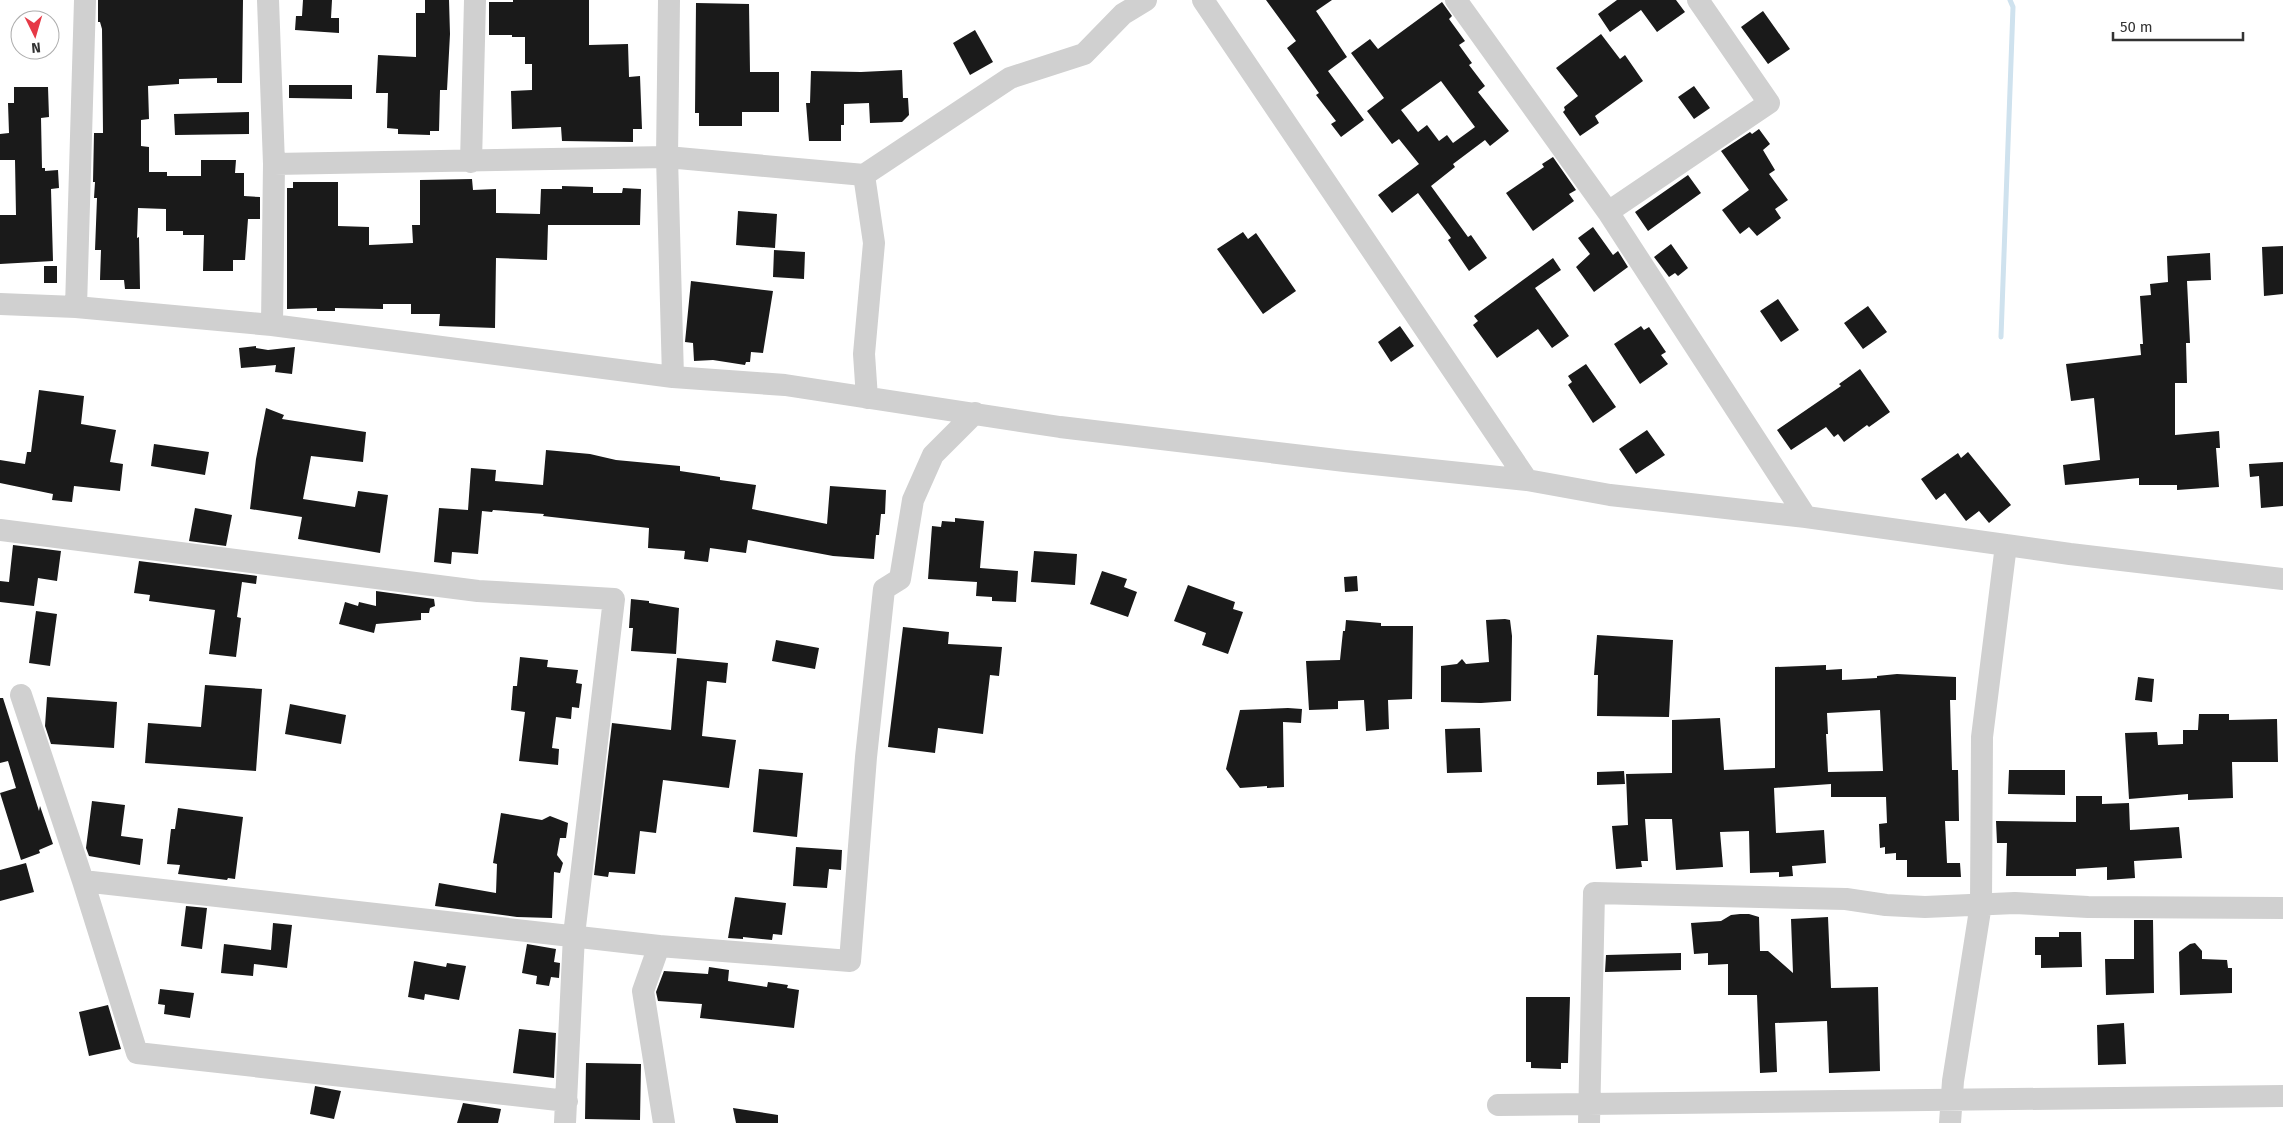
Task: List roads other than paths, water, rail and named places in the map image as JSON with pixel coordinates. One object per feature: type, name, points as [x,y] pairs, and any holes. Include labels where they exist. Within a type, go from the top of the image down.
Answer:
[{"type":"street","points":[[76,307],[85,0]]},
{"type":"street","points":[[268,0],[274,164],[272,325]]},
{"type":"street","points":[[471,162],[475,0]]},
{"type":"street","points":[[669,0],[667,157],[673,376]]},
{"type":"street","points":[[274,164],[471,162],[667,157],[864,175],[1010,78],[1084,54],[1123,14],[1146,0]]},
{"type":"street","points":[[1203,0],[1527,480]]},
{"type":"street","points":[[1456,0],[1608,212],[1806,517]]},
{"type":"street","points":[[1608,212],[1768,103],[1698,0]]},
{"type":"street","points":[[864,175],[874,243],[864,354],[867,398]]},
{"type":"street","points":[[0,304],[76,307],[272,325],[673,376],[784,385],[1060,427],[1345,461],[1527,480],[1610,495],[1806,517],[2006,545],[2283,579]]},
{"type":"street","points":[[83,881],[659,946],[850,960],[866,757],[884,589],[900,579],[913,500],[933,455],[975,413]]},
{"type":"street","points":[[0,530],[478,591],[614,599],[574,935],[566,1112],[137,1053],[83,881],[21,695]]},
{"type":"street","points":[[1950,1123],[1982,904],[1982,737],[2006,545]]},
{"type":"street","points":[[1589,1113],[1594,893],[1846,899],[1886,905],[1925,907],[2015,903],[2088,907],[2283,908]]},
{"type":"street","points":[[659,946],[644,991],[664,1123]]},
{"type":"street","points":[[1498,1105],[1589,1113],[1952,1100],[2283,1096]]},
{"type":"waterway","points":[[2001,337],[2013,7],[2010,0]]}]
